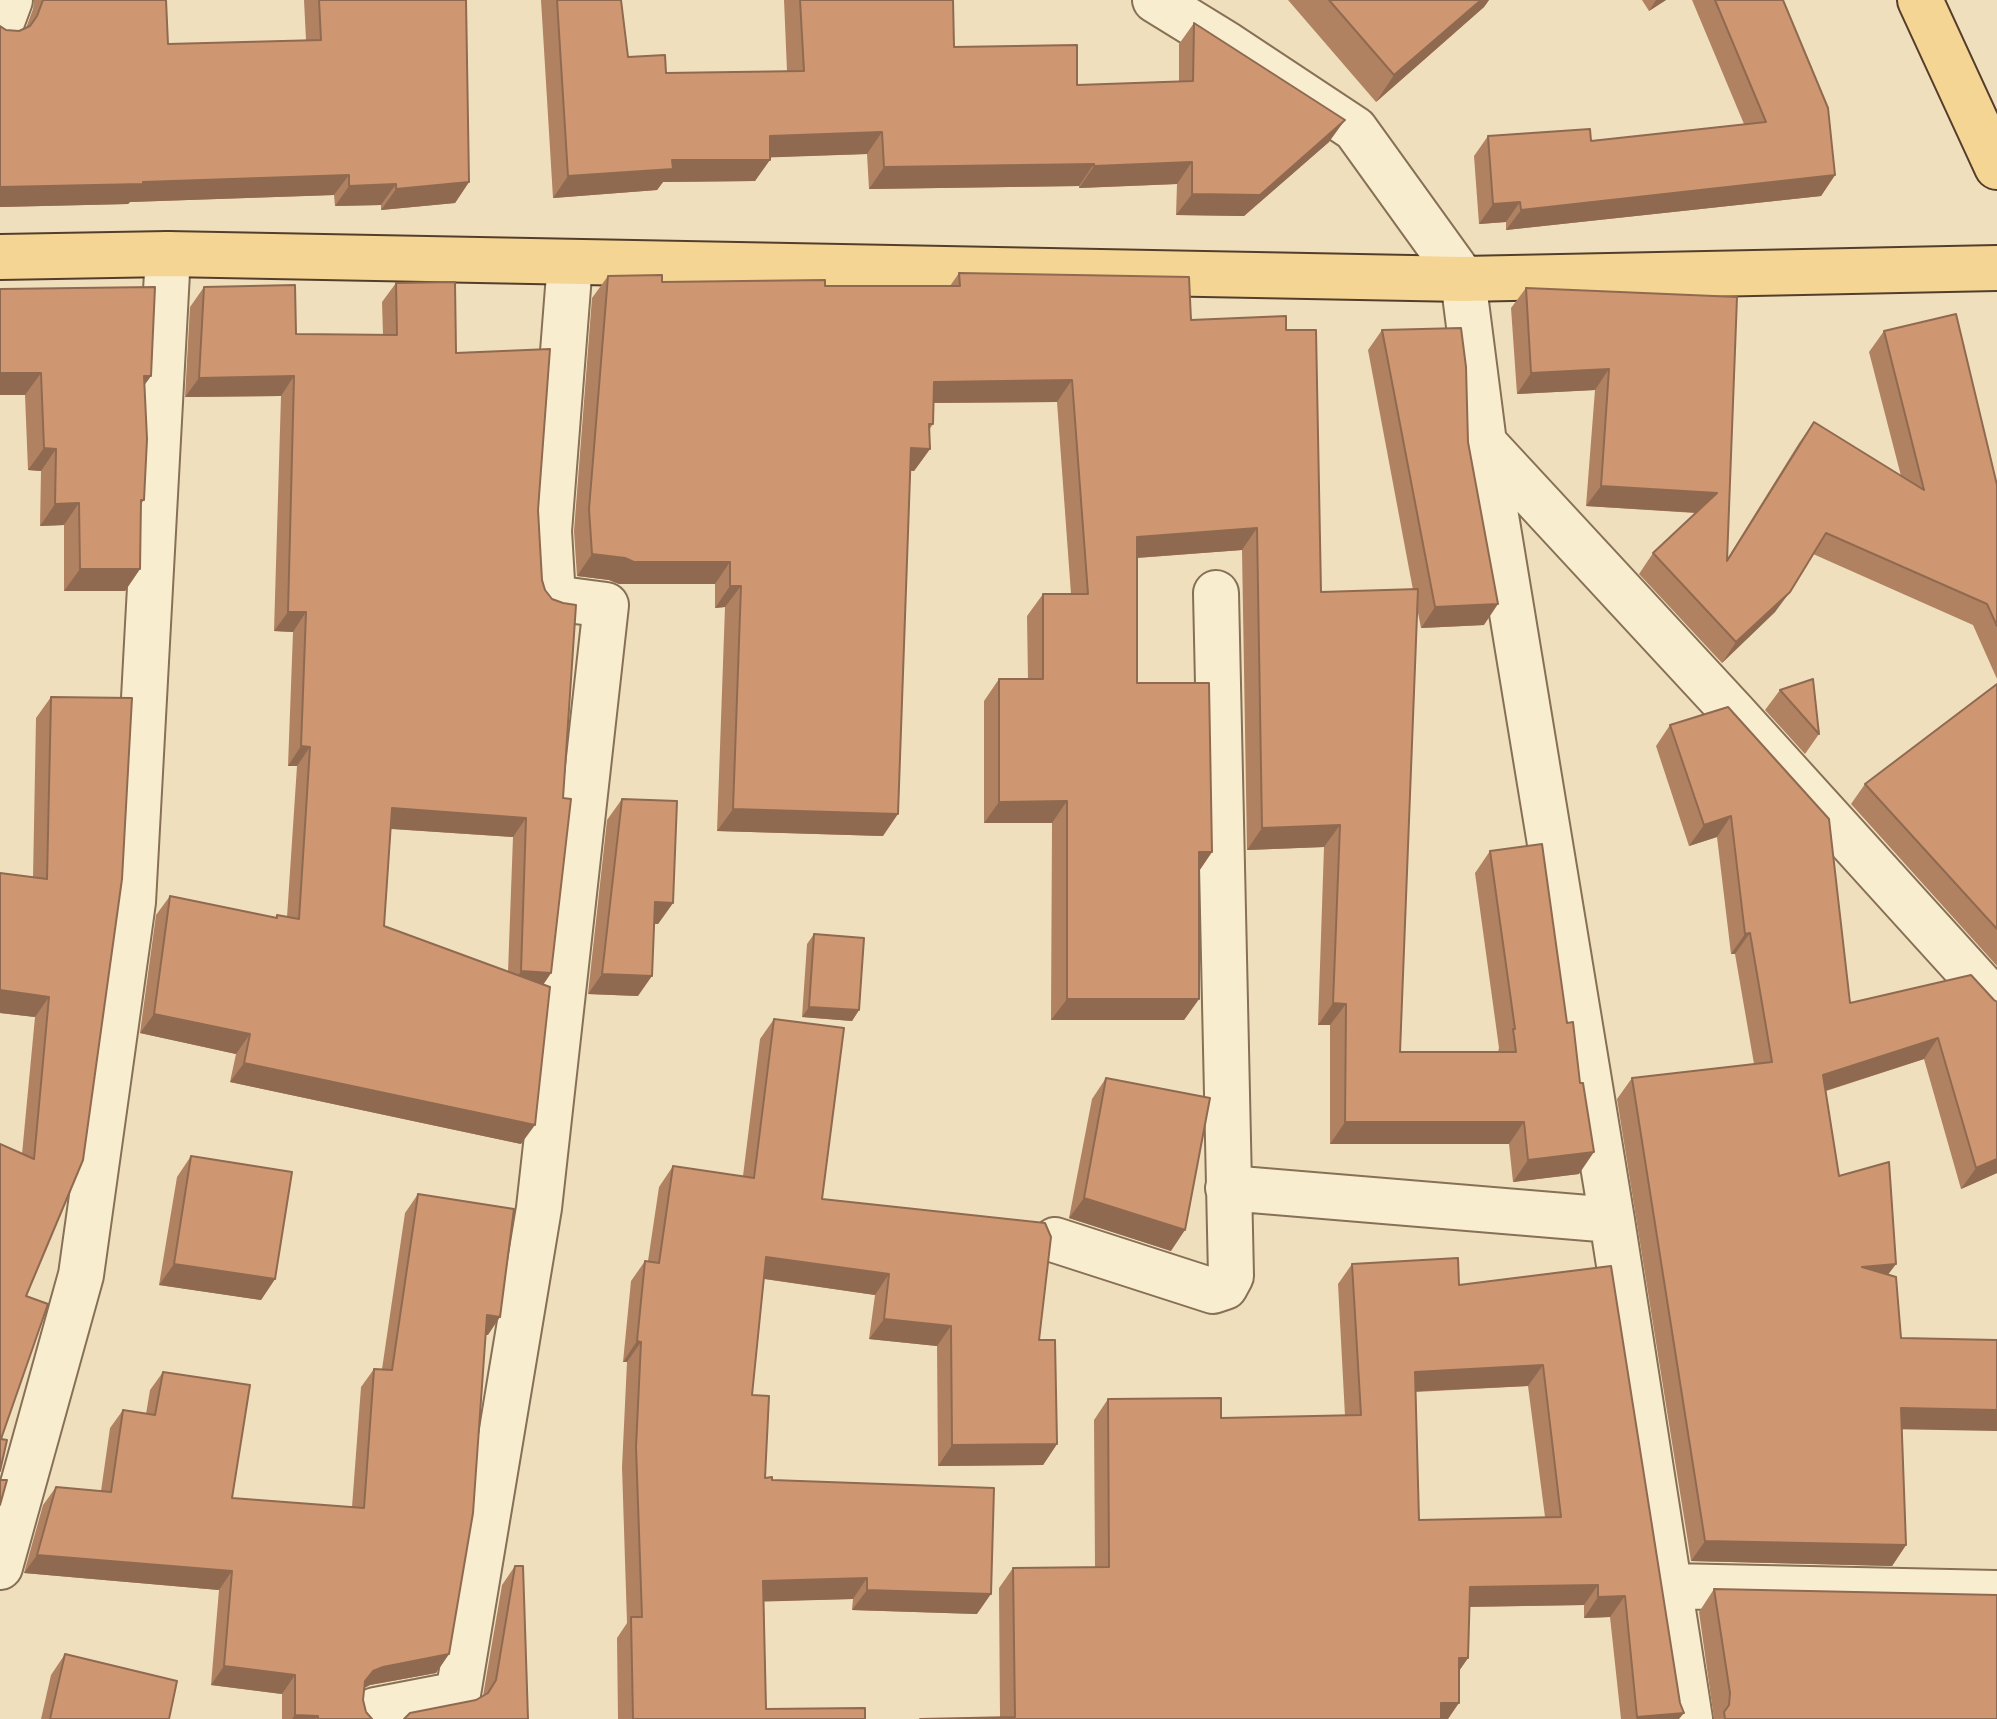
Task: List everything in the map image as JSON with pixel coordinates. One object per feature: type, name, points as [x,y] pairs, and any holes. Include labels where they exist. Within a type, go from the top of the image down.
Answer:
[{"type":"main road","points":[[1920,0],[1997,167]]},
{"type":"main road","points":[[0,257],[168,254],[1463,279],[1997,268]]},
{"type":"street","points":[[0,27],[10,0]]},
{"type":"street","points":[[1155,0],[1355,129],[1463,279],[1484,443],[1612,1220],[1690,1719]]},
{"type":"street","points":[[0,1567],[81,1275],[133,902],[168,254]]},
{"type":"street","points":[[375,1719],[375,1710],[458,1694],[539,1208],[606,605],[553,598],[549,531],[570,262]]},
{"type":"street","points":[[1484,443],[1997,1003]]},
{"type":"street","points":[[1055,1240],[1213,1291],[1225,1287],[1231,1276],[1216,593]]},
{"type":"street","points":[[1228,1188],[1612,1220]]},
{"type":"street","points":[[1669,1586],[1997,1593]]},
{"type":"building","points":[[43,0],[166,0],[168,44],[321,40],[319,0],[466,0],[469,182],[396,189],[396,184],[349,186],[349,175],[0,187],[0,26],[19,31],[30,26]]},
{"type":"building","points":[[557,0],[621,0],[628,57],[665,55],[666,73],[804,71],[800,0],[953,0],[954,47],[1077,45],[1077,85],[1193,81],[1194,23],[1345,120],[1260,195],[1192,194],[1192,162],[1094,166],[884,167],[882,132],[770,136],[770,160],[672,160],[673,169],[568,176]]},
{"type":"building","points":[[1329,0],[1481,0],[1394,75]]},
{"type":"building","points":[[1715,0],[1783,0],[1828,108],[1835,175],[1521,210],[1520,202],[1493,204],[1488,136],[1590,129],[1591,141],[1766,122]]},
{"type":"building","points":[[959,273],[1189,277],[1191,320],[1286,316],[1286,330],[1316,330],[1321,592],[1418,589],[1400,1052],[1516,1052],[1490,851],[1542,844],[1567,1023],[1573,1022],[1580,1083],[1583,1083],[1594,1152],[1528,1160],[1524,1122],[1345,1122],[1346,1004],[1333,1003],[1340,825],[1262,828],[1257,528],[1137,537],[1137,683],[1209,683],[1212,852],[1199,852],[1199,999],[1067,999],[1067,801],[999,802],[999,679],[1043,679],[1043,594],[1088,594],[1072,380],[934,382],[933,424],[929,424],[930,449],[911,448],[898,814],[733,809],[741,586],[730,586],[730,562],[634,562],[592,554],[589,509],[608,276],[662,275],[662,282],[825,280],[825,286],[960,286]]},
{"type":"building","points":[[455,282],[456,353],[550,349],[538,510],[542,580],[552,599],[576,605],[563,798],[571,799],[551,973],[521,971],[526,818],[392,808],[384,926],[550,987],[535,1125],[244,1063],[250,1034],[154,1014],[170,896],[277,918],[277,915],[299,919],[310,747],[301,746],[306,612],[288,612],[294,376],[199,378],[204,287],[295,285],[296,334],[397,335],[396,283]]},
{"type":"building","points":[[155,287],[151,376],[144,376],[147,439],[144,500],[141,500],[140,569],[80,569],[79,503],[55,504],[56,449],[44,448],[41,373],[0,373],[0,289]]},
{"type":"building","points":[[1526,288],[1737,297],[1727,561],[1814,422],[1924,490],[1884,331],[1956,314],[1997,485],[1997,626],[1987,604],[1826,533],[1790,592],[1736,642],[1653,553],[1717,493],[1601,486],[1609,369],[1531,373]]},
{"type":"building","points":[[1461,328],[1466,367],[1468,442],[1498,604],[1435,607],[1382,330]]},
{"type":"building","points":[[1813,679],[1819,734],[1780,690]]},
{"type":"building","points":[[1997,684],[1997,929],[1865,784]]},
{"type":"building","points":[[51,697],[132,698],[122,879],[83,1160],[26,1296],[48,1304],[1,1439],[7,1440],[0,1471],[0,1144],[34,1159],[49,997],[0,990],[0,873],[47,879]]},
{"type":"building","points":[[1728,707],[1829,819],[1850,1003],[1971,975],[1997,1002],[1997,1159],[1976,1168],[1938,1038],[1823,1075],[1839,1176],[1889,1162],[1896,1264],[1862,1267],[1896,1277],[1901,1338],[1997,1340],[1997,1410],[1901,1408],[1906,1545],[1705,1541],[1632,1078],[1772,1062],[1750,933],[1745,934],[1731,816],[1704,825],[1670,725]]},
{"type":"building","points":[[622,799],[677,801],[673,903],[655,902],[652,976],[602,974]]},
{"type":"building","points":[[814,934],[864,938],[859,1010],[809,1007]]},
{"type":"building","points":[[774,1019],[844,1028],[822,1199],[1045,1223],[1051,1237],[1039,1340],[1055,1340],[1057,1444],[952,1445],[951,1326],[884,1319],[889,1274],[766,1257],[752,1395],[769,1396],[765,1478],[994,1488],[991,1594],[867,1590],[867,1578],[763,1581],[766,1709],[865,1708],[865,1719],[633,1719],[631,1617],[642,1617],[636,1447],[641,1342],[637,1341],[645,1261],[659,1263],[673,1166],[754,1178]]},
{"type":"building","points":[[1106,1078],[1210,1098],[1185,1230],[1084,1198]]},
{"type":"building","points":[[191,1156],[292,1172],[275,1279],[174,1264]]},
{"type":"building","points":[[418,1194],[514,1209],[500,1317],[487,1315],[473,1513],[449,1654],[373,1671],[365,1681],[363,1700],[366,1712],[372,1719],[318,1719],[318,1716],[295,1715],[295,1675],[224,1666],[232,1571],[37,1555],[56,1487],[111,1492],[123,1410],[155,1415],[163,1372],[250,1385],[232,1498],[364,1508],[374,1369],[392,1370]]},
{"type":"building","points":[[1458,1258],[1459,1285],[1611,1266],[1684,1713],[1637,1717],[1625,1596],[1598,1597],[1598,1585],[1470,1587],[1468,1658],[1459,1658],[1459,1703],[1441,1703],[1441,1719],[920,1719],[1015,1717],[1013,1568],[1109,1567],[1108,1399],[1221,1398],[1221,1418],[1361,1415],[1352,1264]],"holes":[[[1543,1365],[1561,1517],[1419,1520],[1415,1372]]]},
{"type":"building","points":[[0,1480],[7,1480],[0,1505]]},
{"type":"building","points":[[515,1566],[523,1566],[528,1719],[404,1719],[410,1713],[476,1700],[488,1693],[496,1680]]},
{"type":"building","points":[[1714,1589],[1997,1595],[1997,1719],[1725,1719],[1730,1693]]},
{"type":"building","points":[[65,1654],[177,1681],[169,1719],[50,1719]]}]
